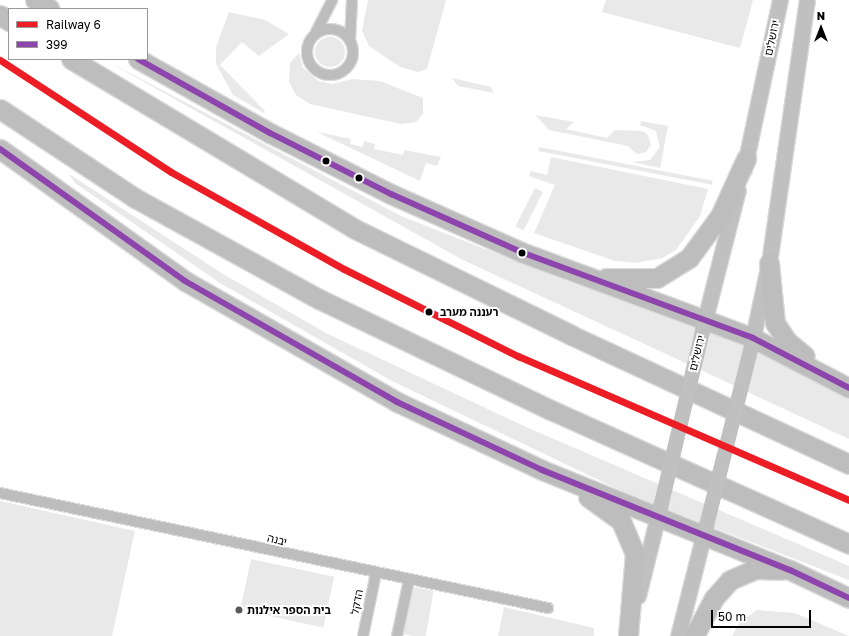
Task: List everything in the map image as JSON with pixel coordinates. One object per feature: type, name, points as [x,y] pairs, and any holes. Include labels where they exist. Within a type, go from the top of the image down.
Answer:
[{"type":"highway","points":[[35,0],[48,8]]},
{"type":"highway","points":[[73,60],[353,228],[571,335],[849,464]]},
{"type":"highway","points":[[140,60],[270,133],[391,194],[585,276],[752,342],[842,384]]},
{"type":"highway","points":[[0,109],[135,198],[319,299],[551,410],[849,544]]},
{"type":"highway","points":[[0,149],[185,281],[398,402],[542,470],[602,505],[621,521],[630,536],[635,554],[628,636]]},
{"type":"highway","points":[[585,276],[644,279],[674,270],[706,238],[746,159]]},
{"type":"highway","points":[[770,262],[770,296],[780,333],[842,384]]},
{"type":"highway","points":[[542,470],[658,511],[704,530],[849,598]]},
{"type":"highway","points":[[694,636],[714,598],[730,580],[756,569],[790,570]]},
{"type":"main road","name":"ירושלים","points":[[628,636],[704,323],[746,159],[780,0]]},
{"type":"main road","points":[[678,636],[752,342],[770,262],[807,0]]},
{"type":"street","points":[[332,0],[316,32],[308,42],[306,57],[321,74],[337,75],[349,66],[353,51],[350,41],[352,0]]},
{"type":"street","points":[[316,32],[339,30],[350,41]]},
{"type":"street","name":"יבנה","points":[[0,493],[548,608]]},
{"type":"street","name":"הדקל","points":[[363,636],[376,573]]},
{"type":"street","points":[[397,636],[409,580]]},
{"type":"shaded area","points":[[368,0],[446,0],[427,69],[418,72],[400,67],[369,46],[362,31]]},
{"type":"shaded area","points":[[606,0],[753,0],[740,48],[602,12]]},
{"type":"shaded area","points":[[229,12],[265,20],[289,34],[259,56],[242,42],[220,65],[265,111],[264,113],[233,95],[216,64],[216,47]]},
{"type":"shaded area","points":[[330,37],[341,41],[345,52],[341,63],[330,67],[319,63],[315,52],[319,41]]},
{"type":"shaded area","points":[[299,53],[303,68],[318,81],[333,84],[352,79],[380,81],[423,98],[423,114],[416,122],[401,124],[310,104],[296,95],[289,82],[290,63]]},
{"type":"shaded area","points":[[105,60],[401,216],[574,284],[669,314],[751,346],[849,399],[849,439],[463,260]]},
{"type":"shaded area","points":[[452,78],[491,87],[494,93],[458,86]]},
{"type":"shaded area","points":[[535,115],[574,122],[566,129],[607,138],[615,130],[643,131],[648,135],[651,145],[646,152],[637,154],[628,146],[549,130]]},
{"type":"shaded area","points":[[641,121],[668,126],[660,168],[632,162],[650,160],[660,147],[656,131],[640,125]]},
{"type":"shaded area","points":[[317,132],[351,139],[350,144],[363,147],[364,141],[375,144],[374,149],[403,155],[404,150],[441,157],[437,166],[426,163],[420,181]]},
{"type":"shaded area","points":[[539,147],[713,181],[712,185],[538,151]]},
{"type":"shaded area","points":[[551,157],[708,189],[700,216],[676,250],[662,258],[636,263],[615,261],[534,233],[555,185],[529,176],[531,171],[547,175]]},
{"type":"shaded area","points":[[69,174],[223,274],[328,334],[526,427],[849,566],[849,580],[632,496],[392,381],[220,283],[75,183]]},
{"type":"shaded area","points":[[535,188],[543,192],[523,230],[515,226]]},
{"type":"shaded area","points":[[0,501],[135,531],[112,636],[0,636]]},
{"type":"shaded area","points":[[251,559],[334,577],[323,628],[240,610]]},
{"type":"shaded area","points":[[412,587],[434,591],[426,636],[404,634]]},
{"type":"shaded area","points":[[504,607],[594,628],[594,636],[498,636]]},
{"type":"shaded area","points":[[757,610],[795,613],[849,636],[732,636],[739,623]]},
{"type":"rail line","name":"6","points":[[0,60],[171,172],[344,269],[518,356],[849,500]]},
{"type":"transit line","name":"399","points":[[140,60],[270,133],[391,194],[521,252],[753,338],[849,388]]},
{"type":"transit line","name":"399","points":[[0,149],[185,281],[397,402],[542,470],[790,570],[849,598]]},
{"type":"place","name":"רעננה מערב","points":[[429,312]]},
{"type":"place","name":"בית הספר אילנות","points":[[239,610]]}]
